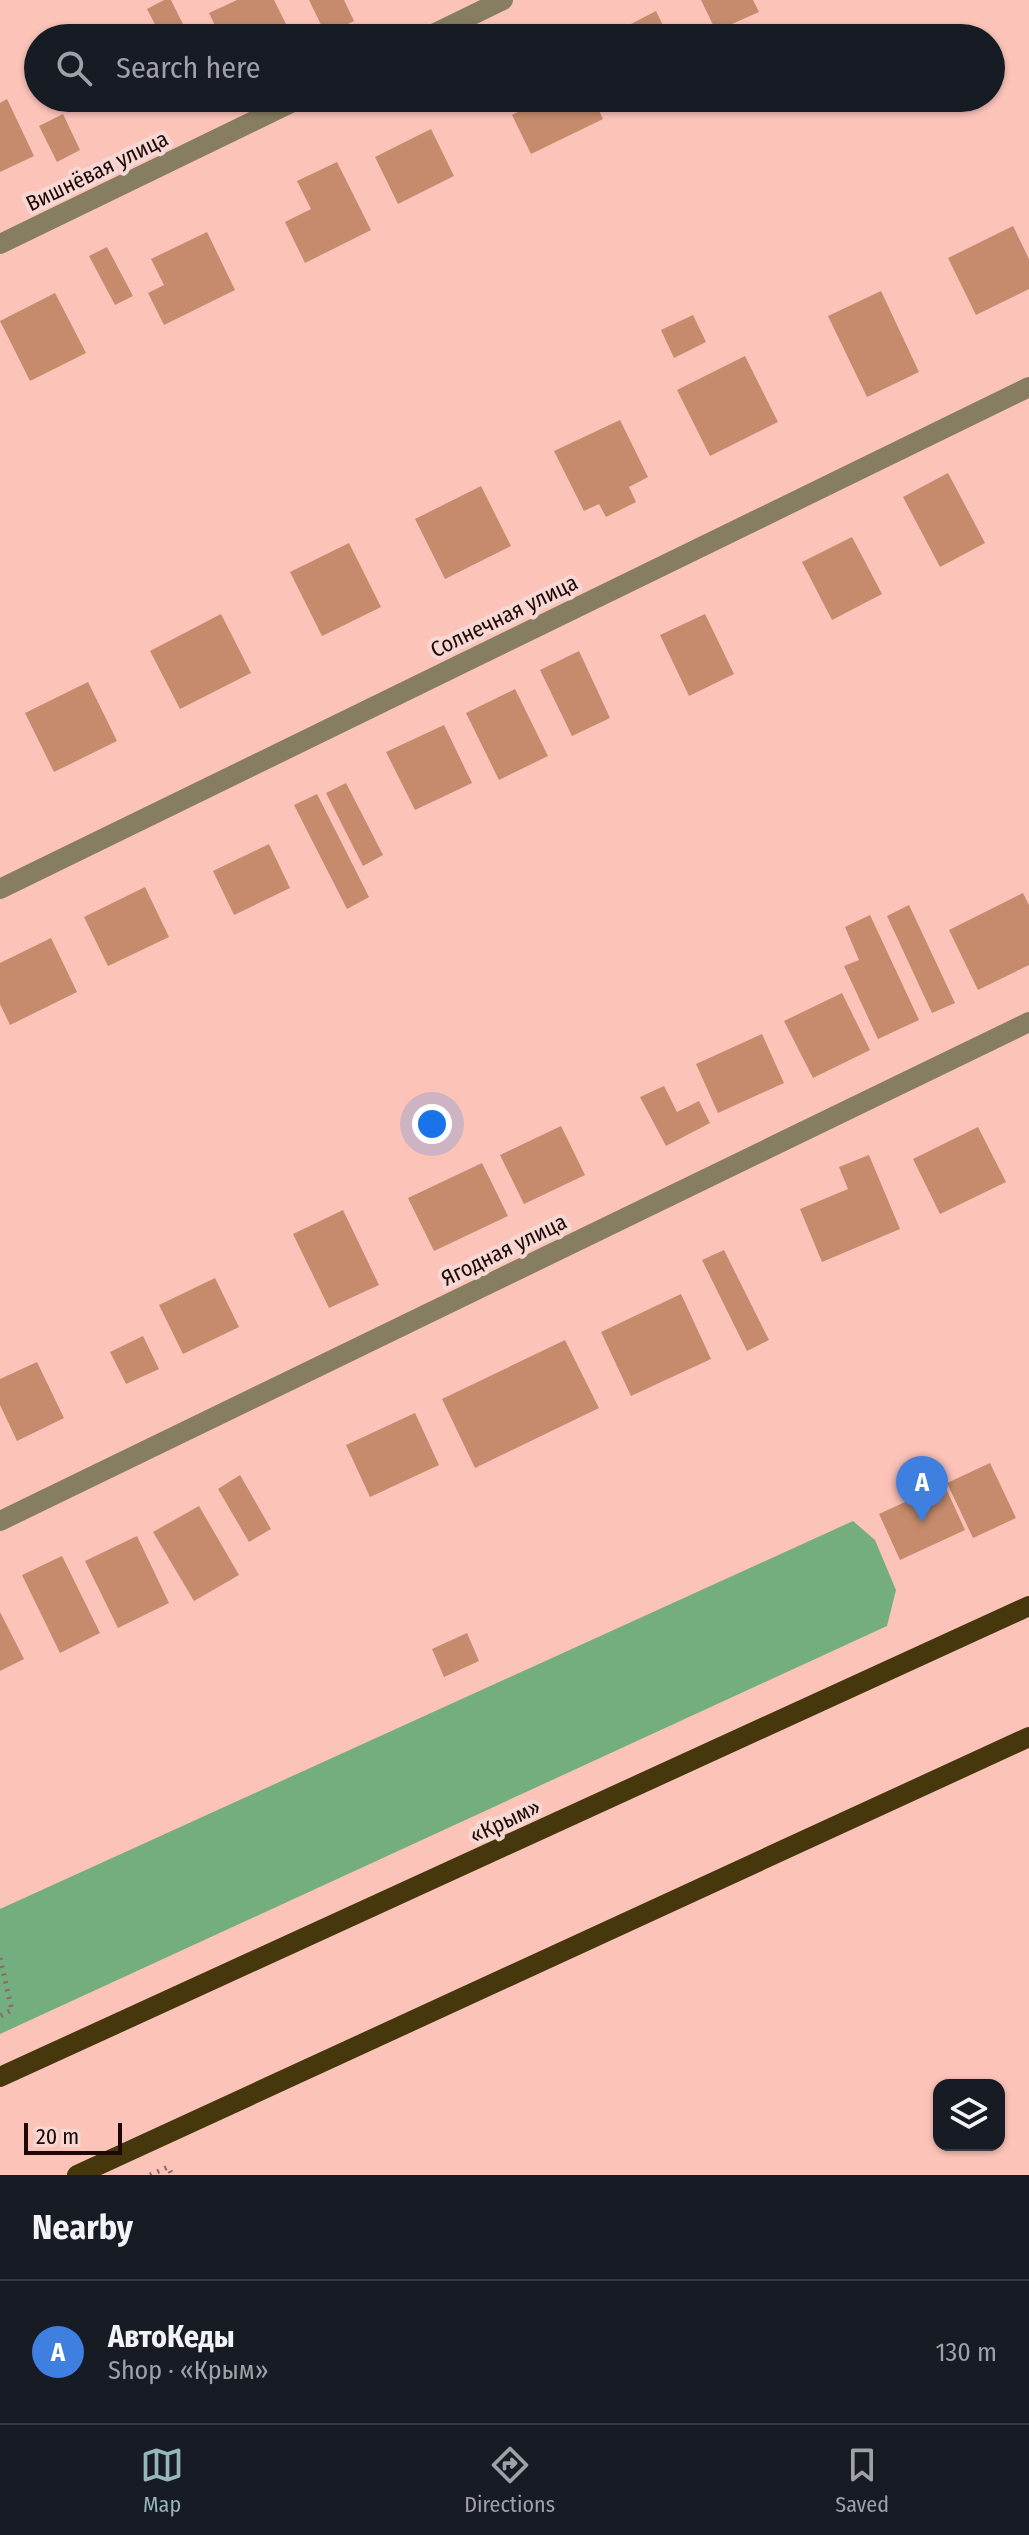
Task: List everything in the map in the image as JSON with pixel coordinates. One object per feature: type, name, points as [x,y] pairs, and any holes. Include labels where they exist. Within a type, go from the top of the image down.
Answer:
[{"type":"main road","name":"«Крым»","points":[[0,2077],[1029,1606]]},
{"type":"main road","points":[[77,2175],[1029,1737]]},
{"type":"street","points":[[454,24],[503,0]]},
{"type":"street","name":"Вишнёвая улица","points":[[0,244],[272,112]]},
{"type":"street","name":"Солнечная улица","points":[[0,889],[1029,387]]},
{"type":"street","name":"Ягодная улица","points":[[0,1521],[1029,1022]]},
{"type":"path","points":[[0,1958],[12,2010],[0,2016]]},
{"type":"path","points":[[150,2175],[168,2167],[172,2175]]},
{"type":"green space","points":[[853,1521],[875,1540],[896,1590],[887,1626],[0,2034],[0,1909]]},
{"type":"building","points":[[164,0],[171,0],[183,24],[155,24],[147,9]]},
{"type":"building","points":[[237,0],[274,0],[286,24],[214,24],[209,13]]},
{"type":"building","points":[[309,0],[344,0],[354,21],[348,24],[321,24]]},
{"type":"building","points":[[701,0],[753,0],[759,12],[732,24],[713,24]]},
{"type":"building","points":[[656,11],[662,24],[631,24]]},
{"type":"building","points":[[7,99],[34,156],[0,172],[0,103]]},
{"type":"building","points":[[518,112],[600,112],[603,119],[531,154],[512,115]]},
{"type":"building","points":[[63,114],[80,150],[57,162],[39,126]]},
{"type":"building","points":[[431,129],[454,176],[398,204],[375,157]]},
{"type":"building","points":[[337,162],[371,230],[305,263],[285,222],[311,209],[297,181]]},
{"type":"building","points":[[1013,226],[1029,259],[1029,289],[976,315],[948,258]]},
{"type":"building","points":[[207,232],[235,290],[164,325],[148,293],[164,285],[151,259]]},
{"type":"building","points":[[107,247],[133,296],[115,305],[89,256]]},
{"type":"building","points":[[881,291],[919,372],[867,397],[828,316]]},
{"type":"building","points":[[55,293],[86,353],[30,381],[0,321]]},
{"type":"building","points":[[693,315],[706,342],[674,358],[661,330]]},
{"type":"building","points":[[745,356],[778,422],[710,456],[677,390]]},
{"type":"building","points":[[620,420],[648,477],[629,487],[636,502],[606,517],[599,504],[584,511],[554,451]]},
{"type":"building","points":[[948,473],[985,543],[940,567],[903,497]]},
{"type":"building","points":[[481,486],[511,546],[445,579],[415,519]]},
{"type":"building","points":[[852,537],[882,594],[832,620],[802,562]]},
{"type":"building","points":[[349,543],[381,607],[322,636],[290,572]]},
{"type":"building","points":[[221,614],[251,673],[180,709],[150,651]]},
{"type":"building","points":[[705,614],[734,674],[689,696],[660,635]]},
{"type":"building","points":[[579,651],[610,718],[572,736],[540,670]]},
{"type":"building","points":[[88,682],[117,741],[54,772],[25,713]]},
{"type":"building","points":[[515,689],[548,756],[499,780],[466,713]]},
{"type":"building","points":[[444,725],[472,783],[415,810],[386,752]]},
{"type":"building","points":[[346,783],[383,855],[363,866],[326,793]]},
{"type":"building","points":[[317,794],[369,897],[347,909],[294,805]]},
{"type":"building","points":[[269,844],[290,888],[234,915],[213,871]]},
{"type":"building","points":[[145,887],[169,937],[108,966],[84,917]]},
{"type":"building","points":[[1023,893],[1029,905],[1029,965],[978,990],[949,930]]},
{"type":"building","points":[[909,905],[955,1003],[932,1013],[887,916]]},
{"type":"building","points":[[870,915],[919,1020],[878,1039],[844,966],[859,960],[845,927]]},
{"type":"building","points":[[51,938],[77,992],[10,1025],[0,1004],[0,963]]},
{"type":"building","points":[[842,993],[870,1050],[813,1078],[784,1021]]},
{"type":"building","points":[[762,1034],[784,1083],[718,1113],[696,1064]]},
{"type":"building","points":[[664,1086],[677,1112],[699,1101],[710,1123],[666,1146],[640,1097]]},
{"type":"building","points":[[561,1126],[585,1175],[524,1204],[500,1155]]},
{"type":"building","points":[[978,1127],[1006,1182],[940,1214],[913,1159]]},
{"type":"building","points":[[869,1155],[900,1229],[822,1262],[800,1209],[848,1189],[839,1167]]},
{"type":"building","points":[[482,1163],[508,1216],[434,1251],[408,1198]]},
{"type":"building","points":[[343,1210],[379,1285],[329,1308],[293,1234]]},
{"type":"building","points":[[724,1250],[769,1340],[747,1351],[702,1260]]},
{"type":"building","points":[[215,1278],[239,1327],[183,1354],[159,1305]]},
{"type":"building","points":[[681,1294],[711,1359],[631,1396],[601,1332]]},
{"type":"building","points":[[143,1336],[159,1369],[126,1384],[110,1352]]},
{"type":"building","points":[[565,1340],[599,1408],[475,1468],[442,1399]]},
{"type":"building","points":[[37,1362],[64,1418],[17,1441],[0,1405],[0,1379]]},
{"type":"building","points":[[415,1413],[439,1465],[370,1497],[346,1445]]},
{"type":"building","points":[[990,1463],[1016,1518],[973,1538],[947,1483]]},
{"type":"building","points":[[240,1475],[271,1529],[249,1542],[218,1489]]},
{"type":"building","points":[[944,1484],[965,1530],[900,1560],[879,1514]]},
{"type":"building","points":[[199,1506],[239,1575],[194,1601],[153,1532]]},
{"type":"building","points":[[137,1536],[169,1603],[118,1628],[85,1561]]},
{"type":"building","points":[[62,1556],[100,1633],[60,1653],[22,1575]]},
{"type":"building","points":[[0,1612],[24,1659],[0,1671]]},
{"type":"building","points":[[467,1633],[479,1661],[444,1677],[432,1649]]},
{"type":"place","name":"АвтоКеды","points":[[922,1522]]}]
